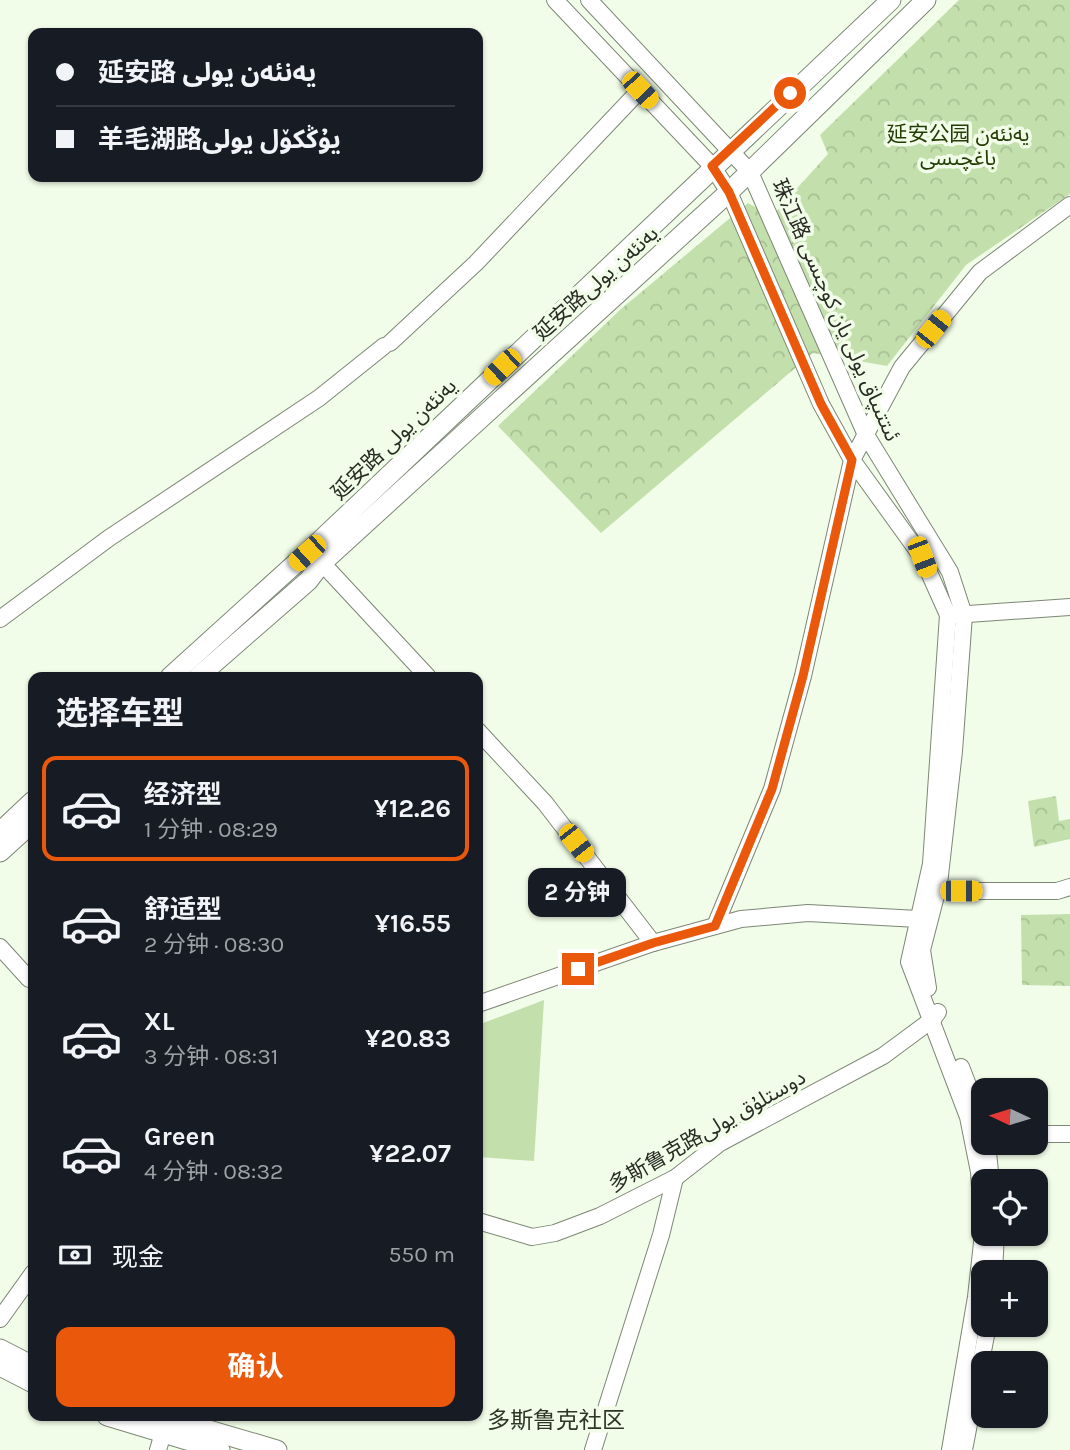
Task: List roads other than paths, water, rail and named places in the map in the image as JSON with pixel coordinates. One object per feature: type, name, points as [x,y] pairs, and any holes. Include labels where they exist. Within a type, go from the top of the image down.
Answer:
[{"type":"main road","name":"延安路 يەنئەن يولى","points":[[176,672],[307,553],[712,166],[891,0]]},
{"type":"main road","name":"延安路يەنئەن يولى","points":[[204,672],[308,581],[322,562],[729,192],[926,0]]},
{"type":"main road","points":[[0,832],[28,806]]},
{"type":"main road","points":[[0,852],[28,827]]},
{"type":"main road","points":[[0,1349],[28,1364]]},
{"type":"main road","points":[[0,1366],[28,1380]]},
{"type":"main road","points":[[123,1421],[220,1450]]},
{"type":"main road","points":[[161,1433],[277,1450]]},
{"type":"street","name":"珠江路 ئىتتىپاق يولى يان كوچىسى","points":[[555,0],[712,166],[729,192],[821,404],[852,460],[922,557],[956,615],[930,864],[909,962],[936,1015],[971,1100]]},
{"type":"street","name":"珠江路 ئىتتىپاق يولى يان كوچىسى","points":[[589,0],[750,172],[866,435],[950,572],[956,615],[954,751],[938,891],[922,950],[930,996],[968,1117],[979,1172],[983,1234],[976,1297],[950,1450]]},
{"type":"street","points":[[0,619],[109,538],[319,398],[387,345],[476,263],[640,90]]},
{"type":"street","points":[[715,926],[772,789],[803,676],[852,460],[902,368],[980,272],[1070,205]]},
{"type":"street","points":[[322,562],[423,672]]},
{"type":"street","points":[[956,615],[1070,607]]},
{"type":"street","points":[[483,736],[545,803],[653,943]]},
{"type":"street","points":[[938,891],[1057,891],[1070,887]]},
{"type":"street","points":[[483,1002],[653,943],[741,919],[807,913],[918,919]]},
{"type":"street","points":[[0,947],[28,978]]},
{"type":"street","name":"多斯鲁克路دوستلۇق يولى","points":[[483,1223],[532,1237],[555,1233],[600,1216],[674,1178],[720,1143],[883,1056],[936,1015]]},
{"type":"street","points":[[1048,1134],[1070,1133]]},
{"type":"street","points":[[593,1450],[661,1235],[674,1178]]},
{"type":"street","points":[[0,1319],[28,1280]]},
{"type":"street","points":[[964,1450],[986,1337]]},
{"type":"district","name":"多斯鲁克社区","points":[[556,1420]]},
{"type":"park label","name":"延安公园 يەنئەن باغچىسى","points":[[958,146]]}]
